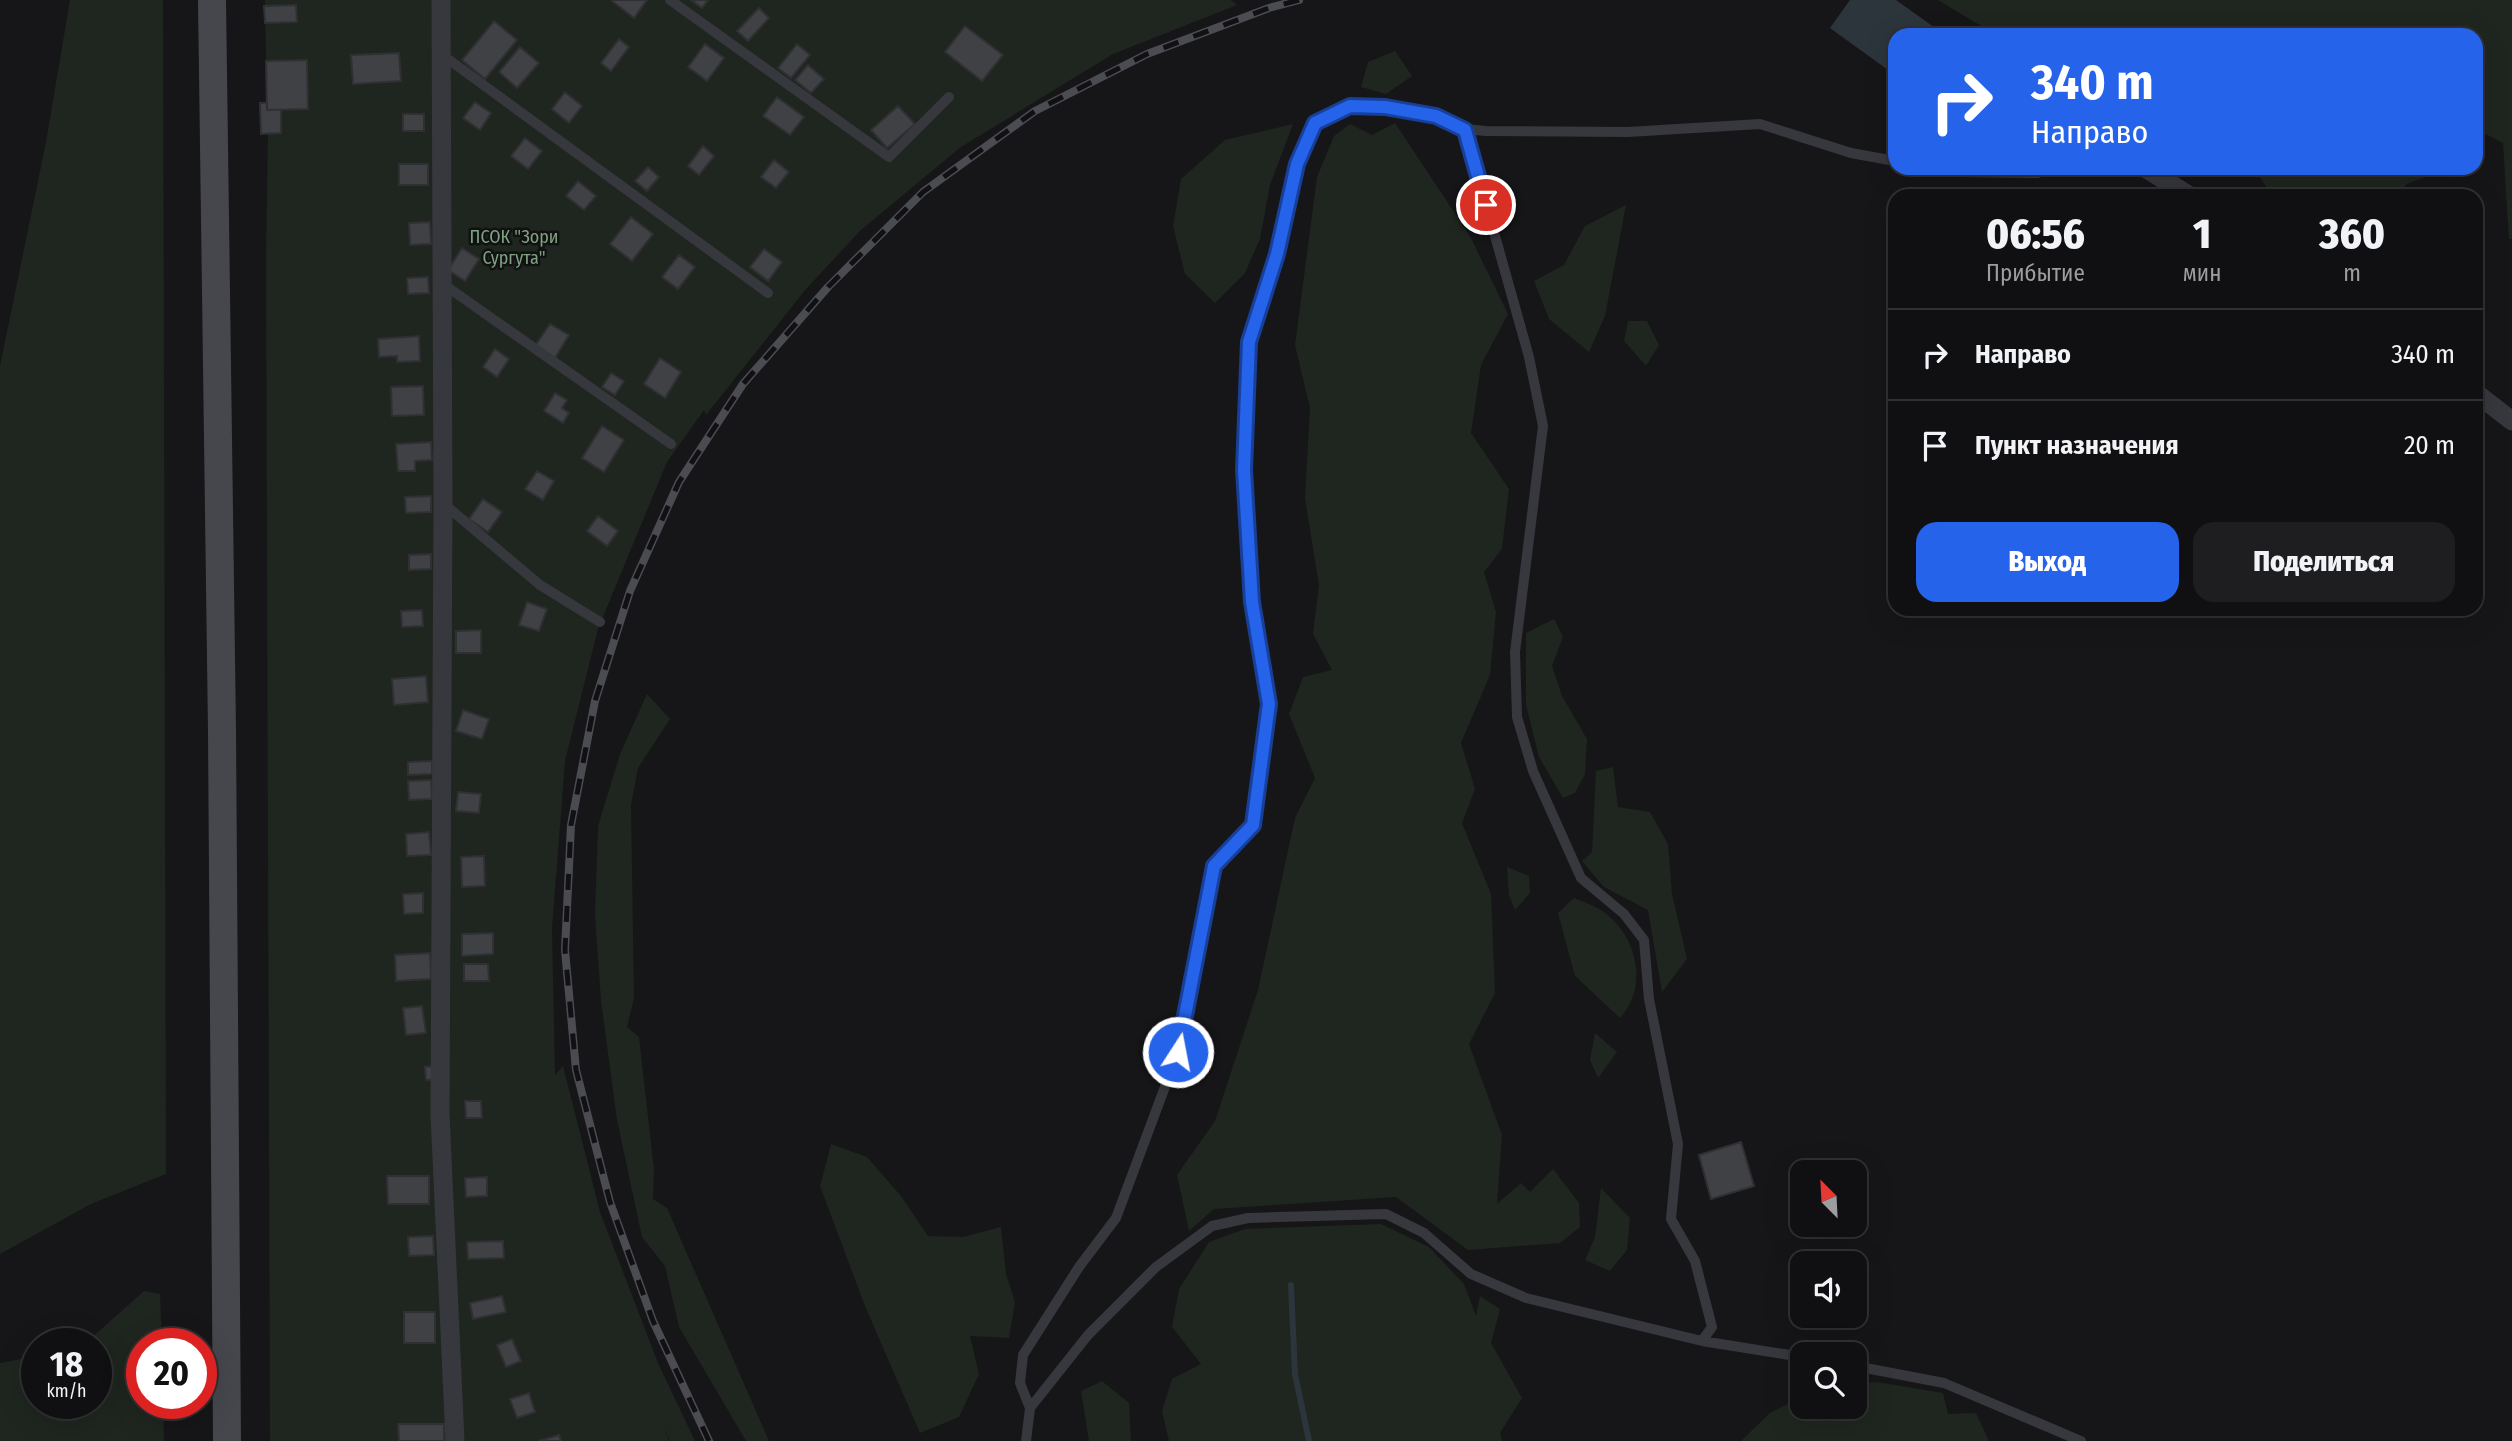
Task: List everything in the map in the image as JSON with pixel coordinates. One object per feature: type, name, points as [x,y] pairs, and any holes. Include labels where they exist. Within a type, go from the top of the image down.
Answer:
[{"type":"main road","points":[[212,0],[222,758],[227,1441]]},
{"type":"street","points":[[441,0],[443,504],[440,1114],[455,1441]]},
{"type":"street","points":[[2156,175],[2179,189]]},
{"type":"street","points":[[2483,398],[2512,421]]},
{"type":"lane","points":[[670,0],[889,157],[949,97]]},
{"type":"lane","points":[[441,54],[768,293]]},
{"type":"lane","points":[[1027,1441],[1030,1408],[1020,1383],[1023,1355],[1079,1266],[1116,1218],[1178,1052],[1214,866],[1253,825],[1269,704],[1252,602],[1244,470],[1249,342],[1277,254],[1297,164],[1315,123],[1350,106],[1385,107],[1436,116],[1465,130],[1628,132],[1760,124],[1851,153],[1888,160]]},
{"type":"lane","points":[[1465,130],[1529,357],[1543,426],[1515,652],[1517,717],[1533,771],[1581,878],[1624,914],[1644,940],[1650,999],[1678,1144],[1671,1219],[1695,1261],[1712,1327],[1702,1341]]},
{"type":"lane","points":[[442,284],[671,444]]},
{"type":"lane","points":[[443,504],[540,584],[600,622]]},
{"type":"lane","points":[[1030,1408],[1088,1335],[1156,1267],[1212,1226],[1248,1218],[1386,1214],[1424,1233],[1471,1274],[1526,1298],[1702,1341],[1790,1355]]},
{"type":"lane","points":[[1867,1368],[1944,1383],[2081,1441]]},
{"type":"green space","points":[[70,0],[163,0],[166,1174],[91,1204],[0,1254],[0,366],[46,142]]},
{"type":"green space","name":"ПСОК \"Зори Сургута\"","points":[[265,0],[1231,0],[1237,5],[1113,54],[961,147],[861,230],[806,289],[706,415],[704,410],[667,462],[598,629],[565,761],[552,929],[555,1075],[563,1066],[600,1212],[658,1363],[695,1441],[670,1441],[664,1428],[669,1441],[270,1441],[266,256],[268,134],[281,133],[281,110],[267,110]]},
{"type":"green space","points":[[1938,0],[2512,0],[2512,239],[2509,239],[2503,143],[2483,133],[2483,28],[1984,28]]},
{"type":"green space","points":[[1395,51],[1412,76],[1386,94],[1361,87],[1368,62]]},
{"type":"green space","points":[[1395,123],[1470,236],[1508,314],[1481,365],[1471,433],[1509,489],[1502,549],[1484,572],[1496,612],[1490,675],[1461,743],[1475,789],[1462,823],[1491,894],[1495,993],[1469,1044],[1502,1135],[1497,1204],[1521,1183],[1530,1192],[1553,1169],[1579,1203],[1580,1227],[1560,1243],[1468,1250],[1396,1197],[1214,1209],[1189,1231],[1177,1175],[1215,1121],[1258,990],[1295,818],[1315,778],[1289,714],[1303,677],[1332,670],[1313,634],[1319,585],[1305,499],[1310,408],[1295,345],[1317,177],[1334,136],[1350,124],[1372,135]]},
{"type":"green space","points":[[1293,124],[1270,185],[1260,239],[1245,273],[1215,303],[1185,274],[1173,226],[1181,179],[1225,140]]},
{"type":"green space","points":[[2258,175],[2431,175],[2407,184],[2403,189],[2268,189]]},
{"type":"green space","points":[[1626,205],[1605,316],[1589,352],[1549,319],[1534,281],[1564,265],[1585,226]]},
{"type":"green space","points":[[1628,321],[1647,321],[1659,345],[1646,366],[1624,341]]},
{"type":"green space","points":[[1554,619],[1563,637],[1552,666],[1562,696],[1587,739],[1585,774],[1575,793],[1563,798],[1539,757],[1526,705],[1526,633]]},
{"type":"green space","points":[[647,694],[670,719],[638,768],[631,805],[634,998],[627,1027],[639,1037],[654,1170],[653,1199],[667,1208],[769,1441],[746,1441],[679,1327],[665,1266],[642,1237],[617,1120],[601,1001],[595,915],[598,826],[620,754]]},
{"type":"green space","points":[[1613,767],[1618,807],[1650,812],[1668,844],[1672,894],[1687,959],[1662,992],[1648,910],[1604,887],[1582,861],[1592,852],[1596,771]]},
{"type":"green space","points":[[1507,867],[1529,876],[1530,893],[1515,910],[1509,895]]},
{"type":"green space","points":[[1574,898],[1604,912],[1624,934],[1631,948],[1635,962],[1634,992],[1629,1006],[1620,1018],[1575,976],[1558,913]]},
{"type":"green space","points":[[1595,1033],[1617,1052],[1598,1078],[1590,1060]]},
{"type":"green space","points":[[831,1144],[867,1157],[901,1196],[928,1236],[963,1237],[1001,1227],[1006,1274],[1015,1302],[1009,1338],[970,1336],[979,1374],[959,1417],[920,1433],[865,1306],[820,1186]]},
{"type":"green space","points":[[1601,1188],[1630,1218],[1627,1250],[1610,1271],[1585,1260],[1595,1237]]},
{"type":"green space","points":[[1381,1224],[1429,1247],[1464,1284],[1476,1316],[1480,1296],[1500,1309],[1491,1343],[1522,1398],[1500,1433],[1502,1441],[1169,1441],[1162,1411],[1172,1379],[1201,1364],[1172,1327],[1179,1289],[1209,1242],[1245,1229]]},
{"type":"green space","points":[[144,1291],[160,1294],[161,1328],[126,1328],[126,1419],[163,1419],[164,1441],[0,1441],[0,1363],[21,1359],[21,1419],[112,1419],[112,1328],[102,1328]]},
{"type":"green space","points":[[1102,1381],[1129,1403],[1131,1441],[1089,1441],[1081,1391]]},
{"type":"green space","points":[[1877,1382],[1943,1393],[1948,1414],[1976,1413],[1989,1441],[1741,1441],[1770,1413],[1790,1403],[1790,1419],[1867,1419],[1867,1383]]},
{"type":"shaded area","points":[[1850,0],[1896,0],[1935,28],[1888,28],[1888,70],[1830,28]]},
{"type":"building","points":[[613,0],[647,0],[634,18]]},
{"type":"building","points":[[691,0],[708,0],[702,8]]},
{"type":"building","points":[[296,5],[297,22],[265,23],[264,6]]},
{"type":"building","points":[[759,8],[769,18],[748,41],[737,31]]},
{"type":"building","points":[[494,21],[517,40],[485,79],[462,60]]},
{"type":"building","points":[[965,26],[1003,55],[982,81],[945,52]]},
{"type":"building","points":[[619,39],[629,47],[611,71],[601,63]]},
{"type":"building","points":[[705,44],[724,58],[707,81],[688,67]]},
{"type":"building","points":[[797,44],[810,55],[791,78],[778,68]]},
{"type":"building","points":[[520,47],[539,63],[517,88],[499,72]]},
{"type":"building","points":[[399,53],[401,81],[353,84],[351,55]]},
{"type":"building","points":[[307,60],[308,109],[267,110],[266,61]]},
{"type":"building","points":[[808,65],[824,79],[811,93],[795,80]]},
{"type":"building","points":[[565,92],[582,106],[569,123],[552,109]]},
{"type":"building","points":[[777,97],[804,117],[790,135],[763,116]]},
{"type":"building","points":[[475,102],[491,113],[480,130],[463,118]]},
{"type":"building","points":[[260,103],[267,103],[267,110],[281,110],[281,133],[261,134]]},
{"type":"building","points":[[898,106],[915,124],[887,148],[871,130]]},
{"type":"building","points":[[403,114],[424,114],[424,131],[403,131]]},
{"type":"building","points":[[525,138],[542,151],[528,169],[511,156]]},
{"type":"building","points":[[703,146],[714,156],[699,175],[688,166]]},
{"type":"building","points":[[774,160],[789,172],[776,188],[761,177]]},
{"type":"building","points":[[399,164],[428,164],[428,185],[399,185]]},
{"type":"building","points":[[648,167],[659,177],[647,191],[635,181]]},
{"type":"building","points":[[578,181],[596,196],[584,210],[566,196]]},
{"type":"building","points":[[631,217],[653,234],[632,261],[610,244]]},
{"type":"building","points":[[430,222],[431,244],[410,245],[409,223]]},
{"type":"building","points":[[462,248],[479,259],[465,281],[448,270]]},
{"type":"building","points":[[764,249],[782,262],[768,281],[750,267]]},
{"type":"building","points":[[679,255],[695,267],[678,289],[662,277]]},
{"type":"building","points":[[428,277],[429,293],[408,294],[407,278]]},
{"type":"building","points":[[550,324],[569,335],[555,358],[535,346]]},
{"type":"building","points":[[419,336],[420,361],[397,362],[397,356],[379,357],[378,339]]},
{"type":"building","points":[[495,349],[509,359],[497,377],[483,367]]},
{"type":"building","points":[[660,358],[681,372],[665,398],[644,384]]},
{"type":"building","points":[[611,373],[624,381],[615,395],[602,387]]},
{"type":"building","points":[[423,386],[424,415],[392,416],[391,387]]},
{"type":"building","points":[[555,393],[567,400],[562,408],[569,413],[563,423],[544,411]]},
{"type":"building","points":[[602,426],[624,440],[604,472],[582,458]]},
{"type":"building","points":[[431,442],[432,460],[415,461],[415,471],[398,471],[396,444]]},
{"type":"building","points":[[537,471],[554,481],[543,500],[525,489]]},
{"type":"building","points":[[431,496],[431,512],[406,513],[405,497]]},
{"type":"building","points":[[483,499],[502,512],[488,532],[469,519]]},
{"type":"building","points":[[598,516],[618,531],[607,546],[587,531]]},
{"type":"building","points":[[431,554],[431,569],[409,570],[409,555]]},
{"type":"building","points":[[527,602],[547,609],[539,631],[519,625]]},
{"type":"building","points":[[422,610],[423,626],[402,627],[401,611]]},
{"type":"building","points":[[481,630],[481,653],[456,653],[456,631]]},
{"type":"building","points":[[426,676],[428,702],[394,705],[392,679]]},
{"type":"building","points":[[463,710],[489,719],[482,739],[456,731]]},
{"type":"building","points":[[432,761],[432,774],[408,775],[408,762]]},
{"type":"building","points":[[431,780],[432,799],[409,800],[408,781]]},
{"type":"building","points":[[458,792],[481,794],[479,813],[456,811]]},
{"type":"building","points":[[429,832],[431,855],[407,856],[406,834]]},
{"type":"building","points":[[484,856],[485,886],[462,887],[461,857]]},
{"type":"building","points":[[423,893],[423,913],[404,914],[403,894]]},
{"type":"building","points":[[493,933],[493,954],[462,956],[462,934]]},
{"type":"building","points":[[430,953],[431,979],[396,981],[395,955]]},
{"type":"building","points":[[464,964],[488,964],[489,981],[464,981]]},
{"type":"building","points":[[422,1006],[426,1033],[406,1035],[403,1008]]},
{"type":"building","points":[[436,1066],[437,1079],[426,1080],[425,1067]]},
{"type":"building","points":[[465,1101],[481,1101],[482,1118],[466,1118]]},
{"type":"building","points":[[1741,1142],[1754,1186],[1711,1199],[1699,1155]]},
{"type":"building","points":[[387,1176],[429,1176],[429,1204],[388,1204]]},
{"type":"building","points":[[487,1177],[487,1196],[466,1197],[465,1178]]},
{"type":"building","points":[[433,1236],[434,1255],[409,1256],[408,1237]]},
{"type":"building","points":[[503,1241],[504,1258],[468,1259],[467,1242]]},
{"type":"building","points":[[502,1296],[506,1312],[473,1319],[470,1303]]},
{"type":"building","points":[[404,1312],[435,1312],[435,1343],[404,1343]]},
{"type":"building","points":[[512,1339],[521,1361],[506,1367],[497,1345]]},
{"type":"building","points":[[529,1393],[535,1412],[517,1418],[510,1399]]},
{"type":"building","points":[[398,1424],[444,1424],[444,1441],[399,1441]]},
{"type":"building","points":[[559,1435],[561,1441],[539,1441]]},
{"type":"waterway","points":[[1291,1285],[1295,1374],[1309,1441]]},
{"type":"railway","points":[[709,1441],[653,1321],[610,1202],[576,1070],[565,950],[571,825],[595,701],[630,591],[679,482],[743,384],[828,287],[923,192],[1035,111],[1147,54],[1269,8],[1299,0]]},
{"type":"route","points":[[1178,1052],[1214,866],[1253,825],[1269,704],[1252,602],[1244,470],[1249,342],[1277,254],[1297,164],[1315,123],[1350,106],[1385,107],[1436,116],[1465,130],[1486,205]]}]
